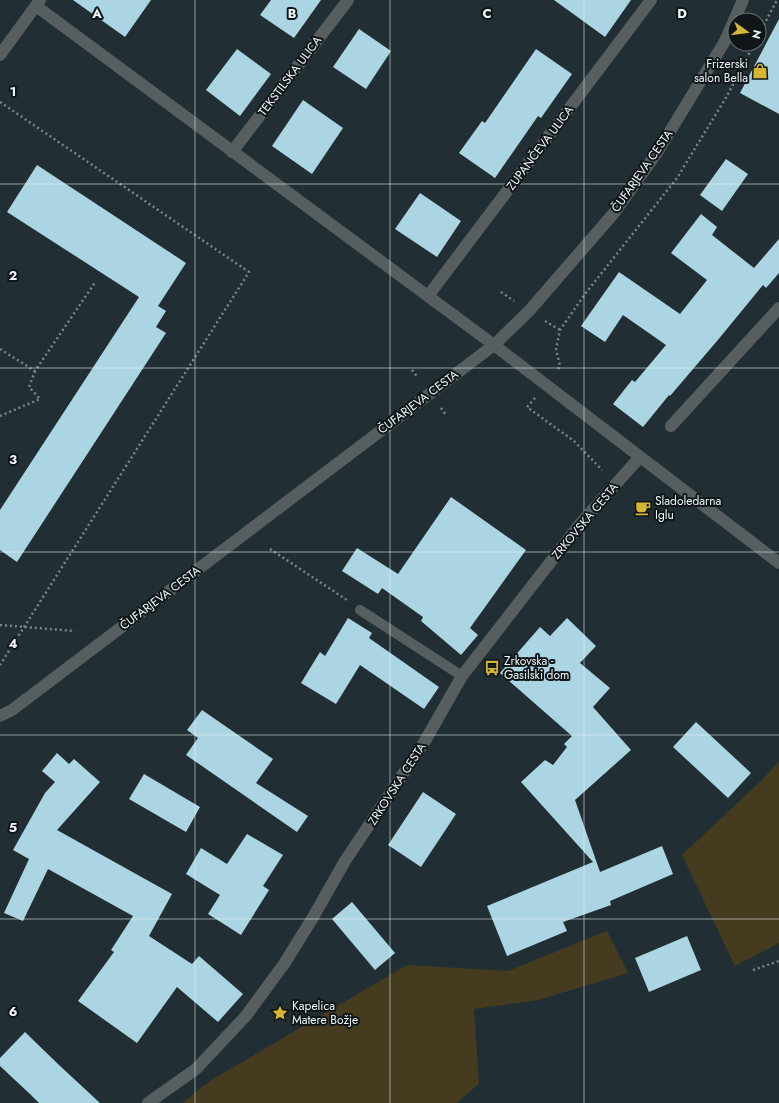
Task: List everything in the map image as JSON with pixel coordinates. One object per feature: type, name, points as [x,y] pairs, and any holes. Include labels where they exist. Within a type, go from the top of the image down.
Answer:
[{"type":"street","name":"TEKSTILSKA ULICA","points":[[232,152],[348,0]]},
{"type":"street","name":"ZUPANČEVA ULICA","points":[[428,296],[651,0]]},
{"type":"street","name":"ČUFARJEVA CESTA","points":[[0,716],[12,710],[494,345],[529,311],[614,213],[658,151],[725,41],[743,0]]},
{"type":"street","points":[[0,56],[38,3],[232,152],[494,345],[779,563]]},
{"type":"street","points":[[671,426],[779,308]]},
{"type":"street","name":"ZRKOVSKA CESTA","points":[[148,1103],[196,1069],[245,1017],[261,996],[284,964],[345,861],[425,740],[462,676],[580,524],[640,457]]},
{"type":"lane","points":[[360,610],[462,676]]},
{"type":"path","points":[[767,19],[777,0]]},
{"type":"path","points":[[560,366],[556,349],[560,330],[585,294],[677,178],[727,96],[750,52]]},
{"type":"path","points":[[0,102],[249,272],[0,665]]},
{"type":"path","points":[[0,416],[40,399],[29,388],[36,371],[96,281]]},
{"type":"path","points":[[0,349],[36,371]]},
{"type":"path","points":[[527,407],[574,441],[602,470]]},
{"type":"path","points":[[270,549],[360,610]]},
{"type":"path","points":[[0,625],[75,630]]},
{"type":"path","points":[[753,970],[779,961]]},
{"type":"shaded area","points":[[779,761],[779,943],[735,966],[682,855],[763,779]]},
{"type":"shaded area","points":[[607,931],[628,973],[538,1000],[474,1009],[479,1084],[456,1103],[182,1103],[210,1081],[407,965],[508,971]]},
{"type":"building","points":[[73,0],[151,0],[125,37]]},
{"type":"building","points":[[271,0],[321,0],[294,38],[260,15]]},
{"type":"building","points":[[554,0],[631,0],[605,37]]},
{"type":"building","points":[[779,19],[779,114],[740,93],[762,52],[767,52],[767,42]]},
{"type":"building","points":[[359,29],[391,51],[366,89],[333,67]]},
{"type":"building","points":[[237,49],[271,74],[240,116],[206,90]]},
{"type":"building","points":[[536,49],[572,74],[541,118],[538,116],[495,178],[459,153],[482,121],[485,123]]},
{"type":"building","points":[[303,100],[343,128],[312,174],[272,146]]},
{"type":"building","points":[[726,159],[748,174],[722,211],[700,195]]},
{"type":"building","points":[[37,165],[186,263],[158,306],[166,311],[156,327],[166,333],[17,562],[0,550],[0,510],[139,297],[7,212]]},
{"type":"building","points":[[420,193],[461,221],[437,257],[395,229]]},
{"type":"building","points":[[701,214],[717,227],[712,235],[754,268],[779,239],[779,273],[766,288],[763,285],[643,427],[613,404],[632,380],[635,382],[666,345],[623,315],[605,342],[581,326],[619,272],[680,314],[707,280],[671,253]]},
{"type":"building","points":[[451,497],[526,550],[470,628],[478,635],[461,655],[421,621],[423,617],[382,588],[378,594],[342,571],[357,548],[398,574]]},
{"type":"building","points":[[348,618],[372,633],[369,638],[439,687],[424,709],[360,665],[336,704],[301,683],[320,652],[325,656]]},
{"type":"building","points":[[567,618],[596,646],[580,663],[610,688],[593,707],[631,750],[575,800],[600,872],[662,846],[673,874],[610,901],[611,905],[563,922],[567,931],[507,956],[487,906],[593,862],[521,782],[545,760],[553,765],[567,747],[564,744],[572,736],[500,673],[540,627],[550,636]]},
{"type":"building","points":[[202,710],[273,759],[256,783],[308,816],[297,832],[186,755],[198,738],[187,730]]},
{"type":"building","points":[[696,722],[751,773],[728,798],[673,747]]},
{"type":"building","points":[[57,753],[69,764],[74,759],[100,782],[57,830],[172,894],[149,936],[192,964],[199,956],[243,994],[218,1022],[177,987],[137,1043],[78,1001],[114,952],[111,950],[133,916],[48,869],[23,921],[4,913],[29,859],[13,850],[45,793],[55,782],[42,771]]},
{"type":"building","points":[[144,774],[200,807],[186,832],[129,799]]},
{"type":"building","points":[[423,792],[456,814],[421,867],[388,845]]},
{"type":"building","points":[[247,834],[283,855],[263,886],[269,890],[241,935],[208,914],[220,895],[186,874],[201,848],[227,864]]},
{"type":"building","points":[[352,902],[395,953],[375,970],[332,919]]},
{"type":"building","points":[[687,936],[701,970],[649,992],[635,958]]},
{"type":"building","points":[[25,1032],[100,1103],[39,1103],[0,1066],[0,1058]]},
{"type":"place","name":"Frizerski salon Bella","points":[[760,71]]},
{"type":"place","name":"Sladoledarna Iglu","points":[[643,508]]},
{"type":"place","name":"Zrkovska - Gasilski dom","points":[[492,668]]},
{"type":"place","name":"Kapelica Matere Božje","points":[[280,1013]]}]
